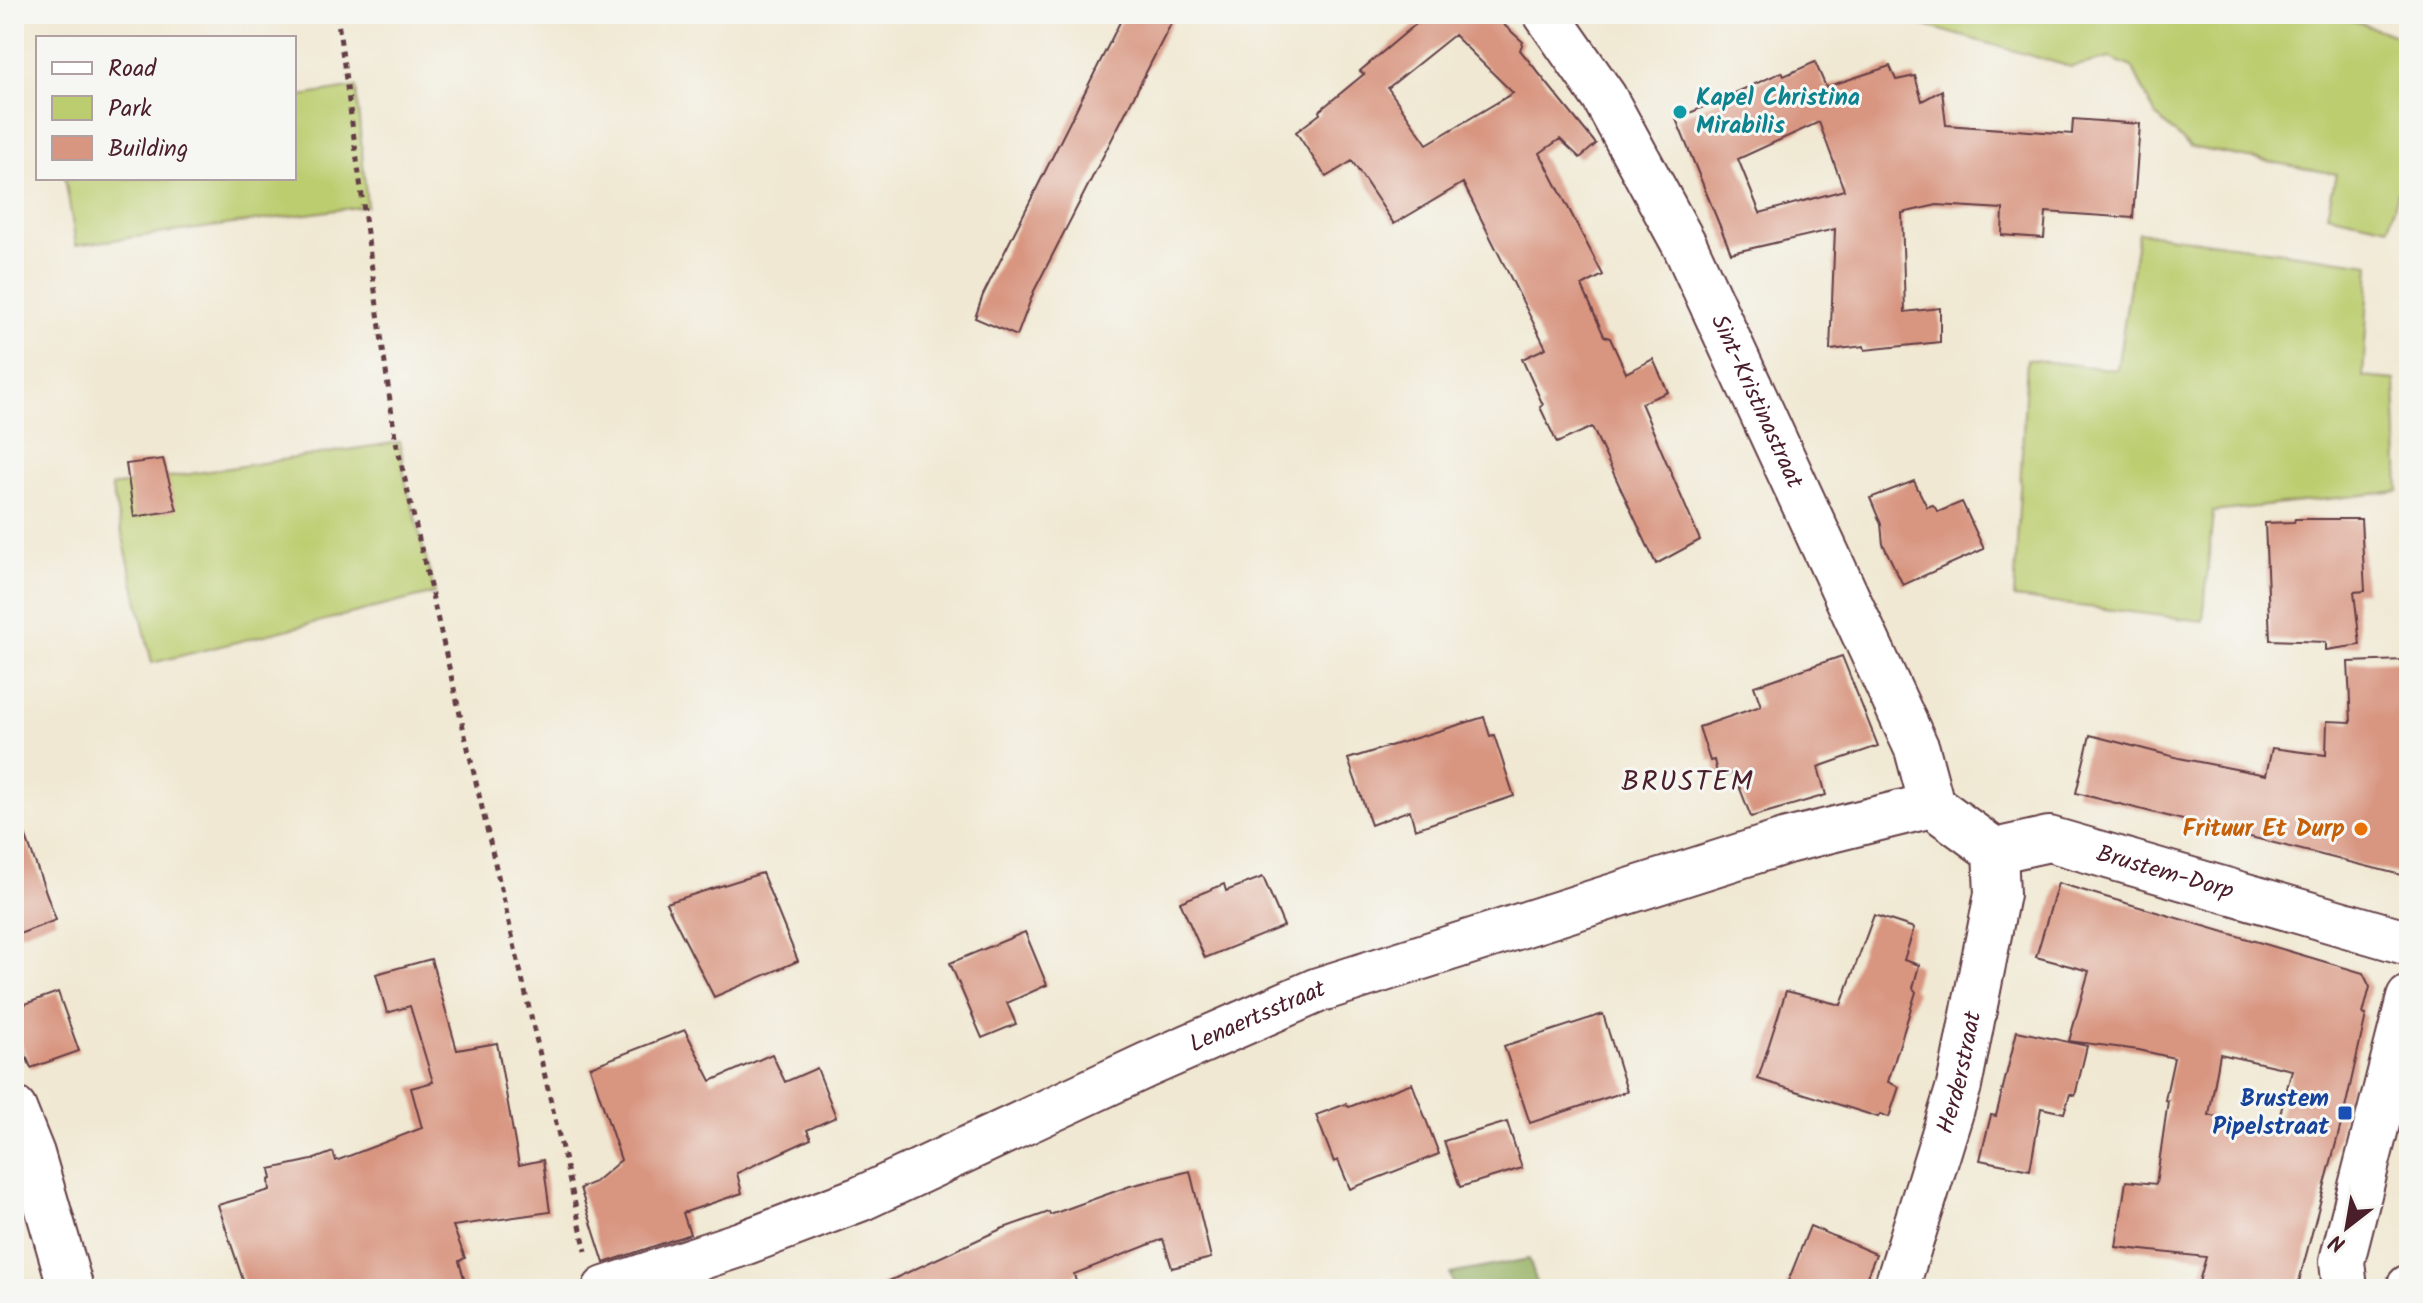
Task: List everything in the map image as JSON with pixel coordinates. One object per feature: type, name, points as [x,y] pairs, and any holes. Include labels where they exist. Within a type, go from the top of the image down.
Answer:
[{"type":"street","name":"Sint-Kristinastraat","points":[[1546,14],[1604,97],[1685,246],[1917,749],[1932,805]]},
{"type":"street","name":"Lenaertsstraat","points":[[596,1274],[741,1244],[860,1199],[1147,1065],[1318,990],[1787,841],[1932,805]]},
{"type":"street","points":[[1932,805],[1995,851]]},
{"type":"street","name":"Brustem-Dorp","points":[[1995,851],[2049,839],[2409,943]]},
{"type":"street","name":"Herderstraat","points":[[1896,1289],[1959,1086],[1997,894],[1995,851]]},
{"type":"street","points":[[2345,1289],[2342,1261],[2409,998]]},
{"type":"street","points":[[14,1109],[32,1154],[71,1289]]},
{"type":"path","points":[[337,14],[395,437],[596,1274]]},
{"type":"green space","points":[[1884,14],[2332,14],[2409,40],[2409,149],[2389,227],[2327,214],[2336,174],[2190,147],[2156,116],[2132,67],[2110,58],[2071,67]]},
{"type":"green space","points":[[356,87],[367,206],[76,245],[65,180],[296,180],[296,97]]},
{"type":"green space","points":[[2138,232],[2370,264],[2363,377],[2395,380],[2399,491],[2213,512],[2203,621],[2014,598],[2027,359],[2117,370]]},
{"type":"green space","points":[[400,442],[405,479],[435,593],[152,663],[111,486]]},
{"type":"green space","points":[[1529,1259],[1539,1289],[1455,1289],[1450,1274]]},
{"type":"building","points":[[1124,14],[1176,14],[1034,291],[1017,336],[975,318],[983,295]]},
{"type":"building","points":[[1428,14],[1492,14],[1523,42],[1520,50],[1596,144],[1580,158],[1560,139],[1540,153],[1603,275],[1582,286],[1604,336],[1610,338],[1626,373],[1653,359],[1668,392],[1641,403],[1700,540],[1656,564],[1592,427],[1557,443],[1522,359],[1546,348],[1463,183],[1394,224],[1352,161],[1326,177],[1296,132],[1364,74],[1360,71]],"holes":[[[1454,35],[1513,93],[1427,144],[1388,88]]]},
{"type":"building","points":[[1815,62],[1826,87],[1890,66],[1896,80],[1915,76],[1922,101],[1942,90],[1946,125],[2072,134],[2073,119],[2140,124],[2133,218],[2046,212],[2044,238],[2002,235],[2003,209],[1937,205],[1902,213],[1905,312],[1940,308],[1940,342],[1865,350],[1864,346],[1830,350],[1835,229],[1731,253],[1676,119],[1782,72],[1784,76]],"holes":[[[1819,122],[1844,190],[1760,213],[1738,159]]]},
{"type":"building","points":[[163,459],[177,510],[134,517],[126,464]]},
{"type":"building","points":[[1914,481],[1927,507],[1933,505],[1938,512],[1962,502],[1984,549],[1903,585],[1883,544],[1881,524],[1870,498]]},
{"type":"building","points":[[2295,519],[2361,519],[2365,591],[2354,592],[2360,645],[2326,650],[2326,642],[2270,640],[2265,523],[2294,522]]},
{"type":"building","points":[[1842,656],[1878,746],[1818,767],[1826,795],[1751,817],[1734,773],[1718,777],[1699,727],[1761,706],[1754,686]]},
{"type":"building","points":[[2405,660],[2409,725],[2409,877],[2076,793],[2090,735],[2179,758],[2266,775],[2272,748],[2326,755],[2327,721],[2351,722],[2348,662]]},
{"type":"building","points":[[1484,717],[1490,736],[1494,735],[1514,796],[1415,829],[1410,810],[1371,825],[1348,759]]},
{"type":"building","points":[[18,815],[56,920],[14,936],[14,816]]},
{"type":"building","points":[[762,873],[798,961],[714,997],[666,903]]},
{"type":"building","points":[[1263,877],[1284,926],[1205,958],[1180,902],[1224,884],[1226,891]]},
{"type":"building","points":[[2058,883],[2363,973],[2370,987],[2363,1014],[2366,1015],[2344,1113],[2297,1289],[2197,1289],[2206,1257],[2116,1247],[2126,1181],[2156,1184],[2168,1101],[2165,1100],[2174,1058],[2069,1041],[2089,971],[2036,957]],"holes":[[[2220,1054],[2292,1070],[2275,1133],[2209,1115]]]},
{"type":"building","points":[[1874,915],[1914,928],[1904,960],[1919,965],[1913,988],[1916,992],[1888,1082],[1899,1087],[1889,1117],[1880,1114],[1878,1117],[1758,1079],[1786,991],[1841,1005]]},
{"type":"building","points":[[1025,932],[1047,985],[1007,1003],[1016,1024],[982,1038],[950,963]]},
{"type":"building","points":[[431,959],[457,1050],[497,1043],[519,1165],[543,1160],[550,1212],[453,1226],[465,1258],[459,1261],[467,1289],[246,1289],[218,1205],[270,1190],[270,1169],[333,1152],[336,1161],[422,1128],[411,1088],[433,1082],[410,1006],[387,1013],[376,974]]},
{"type":"building","points":[[58,992],[79,1051],[31,1068],[14,1027],[14,1008]]},
{"type":"building","points":[[1603,1014],[1627,1091],[1530,1123],[1504,1046]]},
{"type":"building","points":[[685,1030],[711,1081],[772,1054],[785,1082],[817,1068],[836,1117],[807,1130],[811,1139],[737,1173],[742,1193],[683,1213],[690,1234],[604,1263],[580,1188],[595,1182],[621,1160],[590,1067]]},
{"type":"building","points":[[2017,1031],[2087,1046],[2075,1096],[2070,1094],[2064,1113],[2041,1108],[2030,1170],[1980,1160],[1991,1115],[1996,1116]]},
{"type":"building","points":[[1412,1083],[1439,1154],[1350,1189],[1338,1160],[1334,1162],[1316,1115],[1346,1104],[1349,1107]]},
{"type":"building","points":[[1507,1122],[1522,1168],[1460,1187],[1444,1141]]},
{"type":"building","points":[[1190,1171],[1211,1258],[1172,1268],[1163,1239],[1074,1274],[1076,1282],[1060,1289],[872,1289],[1001,1229],[1130,1186]]},
{"type":"building","points":[[1810,1226],[1876,1254],[1862,1289],[1785,1289]]},
{"type":"place","name":"Kapel Christina Mirabilis","points":[[1680,112]]},
{"type":"place","name":"Frituur Et Durp","points":[[2361,829]]},
{"type":"place","name":"Brustem Pipelstraat","points":[[2345,1113]]},
{"type":"district","name":"BRUSTEM","points":[[1688,782]]}]
